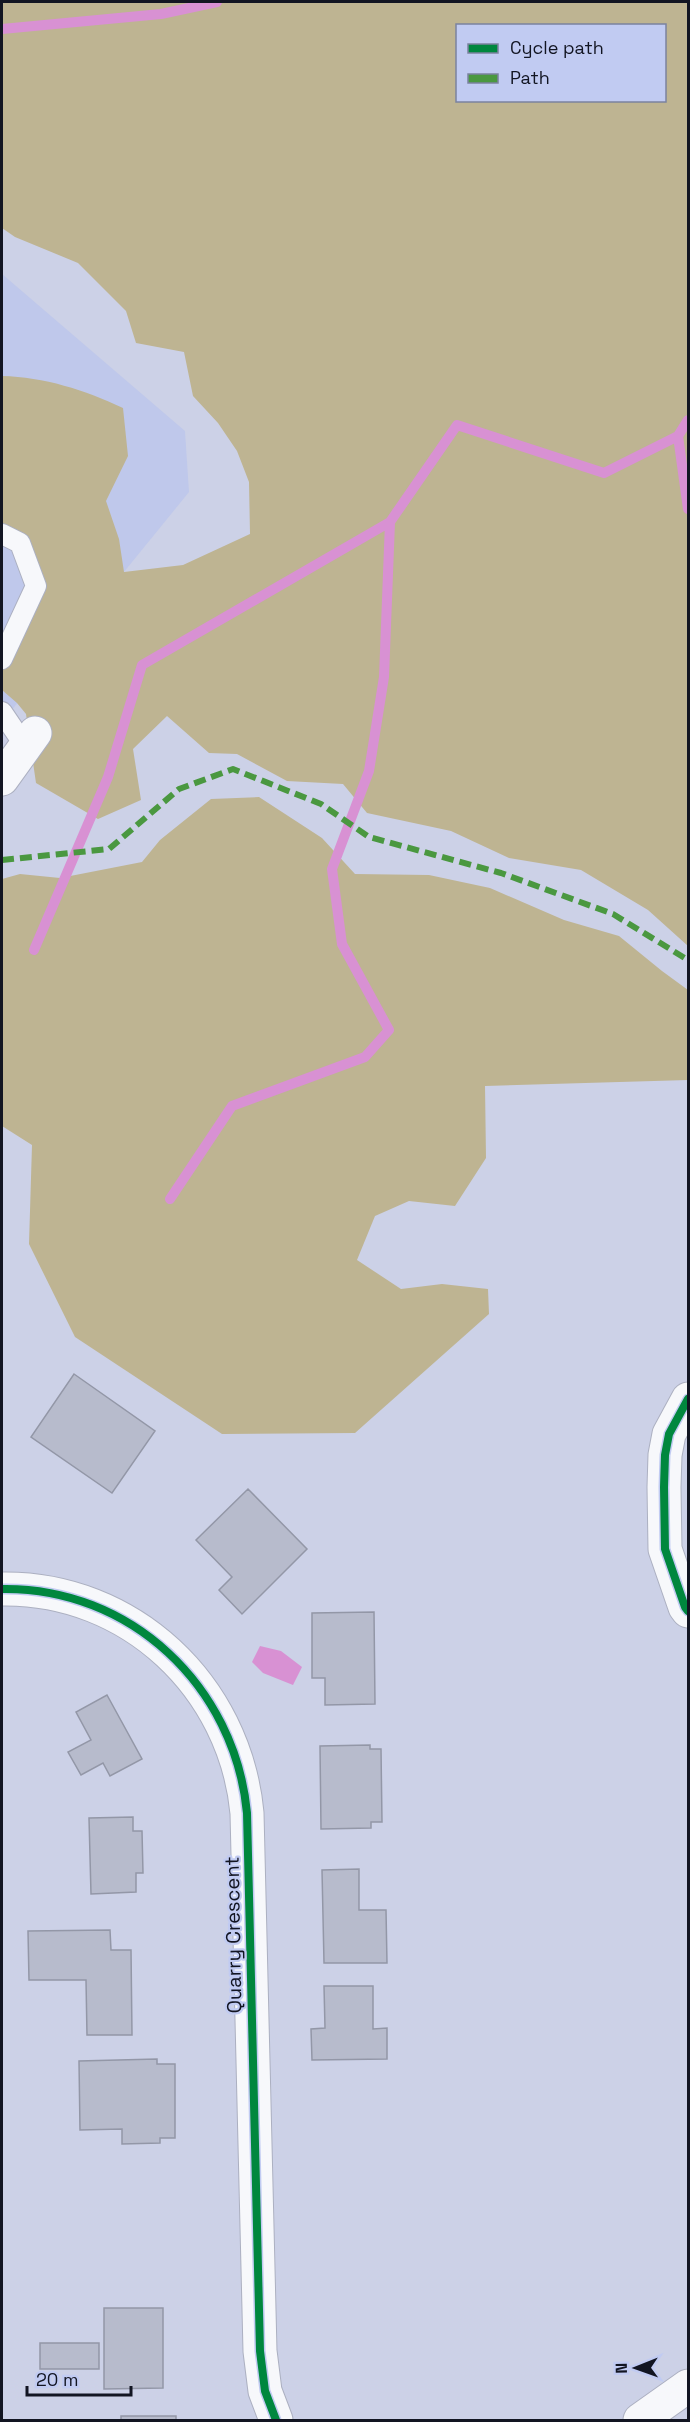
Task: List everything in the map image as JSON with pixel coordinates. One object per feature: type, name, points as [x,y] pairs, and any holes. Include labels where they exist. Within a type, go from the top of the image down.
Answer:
[{"type":"street","points":[[2,779],[30,740]]},
{"type":"street","points":[[688,1399],[669,1434],[665,1455],[664,1487],[665,1549],[688,1611]]},
{"type":"street","name":"Quarry Crescent","points":[[2,1589],[61,1593],[102,1610],[146,1635],[173,1655],[184,1667],[208,1700],[231,1742],[245,1790],[247,1812],[260,2351],[265,2391],[276,2421]]},
{"type":"street","points":[[640,2421],[688,2386]]},
{"type":"lane","points":[[2,534],[20,543],[36,586],[2,659]]},
{"type":"lane","points":[[2,712],[30,740]]},
{"type":"shaded area","points":[[2,2],[688,2],[688,946],[648,910],[581,870],[509,858],[451,831],[367,813],[343,784],[287,781],[237,754],[209,753],[167,716],[133,749],[141,800],[98,819],[36,783],[26,714],[2,690],[2,665],[36,586],[20,543],[2,534],[2,376],[33,379],[64,386],[123,408],[128,456],[106,501],[119,539],[124,572],[183,565],[250,534],[249,482],[237,451],[218,423],[193,396],[184,352],[136,343],[126,311],[78,263],[15,237],[2,228]]},
{"type":"shaded area","points":[[2,274],[185,431],[189,492],[2,722]]},
{"type":"shaded area","points":[[259,797],[322,838],[355,874],[429,875],[490,888],[564,920],[619,936],[688,990],[688,1080],[485,1086],[486,1158],[455,1206],[409,1201],[375,1216],[357,1260],[401,1289],[442,1284],[488,1289],[489,1314],[355,1433],[222,1434],[75,1337],[29,1244],[32,1145],[2,1126],[2,879],[20,874],[60,878],[142,862],[160,840],[211,799]]},
{"type":"shaded area","points":[[260,1646],[281,1651],[302,1667],[293,1685],[263,1673],[252,1662]]},
{"type":"building","points":[[74,1374],[155,1431],[112,1493],[31,1437]]},
{"type":"building","points":[[248,1489],[307,1549],[242,1614],[219,1590],[232,1577],[196,1540]]},
{"type":"building","points":[[374,1612],[375,1704],[325,1705],[325,1678],[312,1678],[312,1613]]},
{"type":"building","points":[[107,1695],[142,1759],[110,1776],[103,1763],[81,1775],[68,1752],[91,1740],[76,1712]]},
{"type":"building","points":[[370,1745],[370,1749],[381,1749],[382,1822],[371,1822],[371,1828],[321,1829],[320,1746]]},
{"type":"building","points":[[133,1817],[133,1831],[142,1831],[143,1873],[136,1873],[136,1892],[91,1894],[89,1818]]},
{"type":"building","points":[[359,1869],[359,1910],[386,1910],[387,1963],[324,1963],[322,1870]]},
{"type":"building","points":[[110,1930],[111,1950],[131,1950],[132,2035],[87,2035],[86,1980],[29,1980],[28,1931]]},
{"type":"building","points":[[324,1986],[373,1986],[373,2029],[387,2028],[387,2059],[312,2060],[311,2029],[325,2028]]},
{"type":"building","points":[[157,2059],[157,2064],[175,2064],[175,2138],[160,2138],[160,2143],[122,2144],[122,2129],[80,2130],[79,2061]]},
{"type":"building","points":[[104,2308],[163,2308],[163,2388],[104,2389]]},
{"type":"building","points":[[40,2343],[99,2343],[99,2369],[40,2369]]},
{"type":"building","points":[[121,2416],[176,2416],[176,2420],[121,2420]]},
{"type":"waterway","points":[[2,29],[161,14],[217,2]]},
{"type":"waterway","points":[[688,420],[678,436],[688,509]]},
{"type":"waterway","points":[[34,950],[108,777],[142,665],[390,522],[457,425],[604,473],[678,436]]},
{"type":"waterway","points":[[170,1199],[232,1106],[365,1057],[389,1030],[342,944],[332,869],[369,771],[384,677],[390,522]]},
{"type":"marked path","points":[[2,860],[109,849],[179,789],[233,769],[321,804],[369,837],[501,873],[613,914],[688,960]]},
{"type":"cycle path","points":[[688,1399],[669,1434],[665,1455],[664,1487],[665,1549],[688,1611]]},
{"type":"cycle path","points":[[2,1589],[49,1593],[93,1605],[133,1626],[168,1653],[198,1686],[222,1724],[238,1767],[247,1813],[260,2351],[265,2391],[276,2420]]}]
